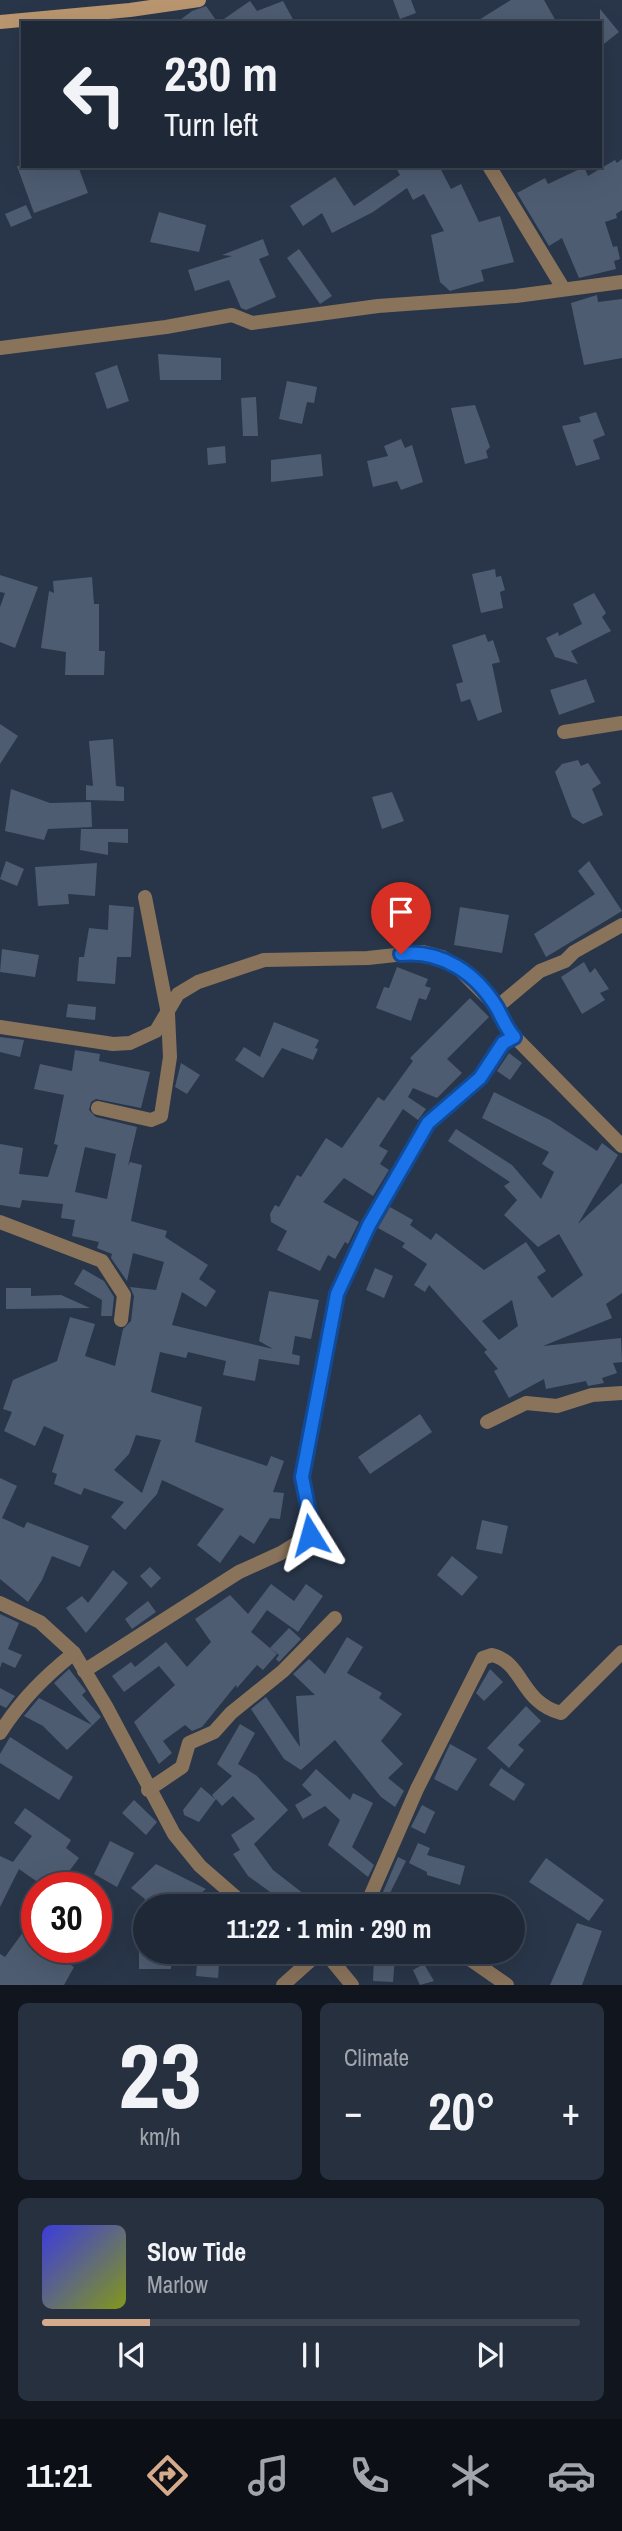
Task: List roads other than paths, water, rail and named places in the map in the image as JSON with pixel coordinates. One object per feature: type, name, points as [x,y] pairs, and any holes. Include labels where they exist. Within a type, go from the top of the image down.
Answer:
[{"type":"street","points":[[0,22],[130,10],[199,0]]},
{"type":"street","points":[[490,168],[563,288]]},
{"type":"street","points":[[0,348],[166,327],[232,315],[252,323],[378,306],[516,296],[622,282]]},
{"type":"street","points":[[564,732],[622,723]]},
{"type":"street","points":[[98,1108],[151,1119],[161,1116],[170,1057],[168,1014],[145,897]]},
{"type":"street","points":[[497,1007],[541,971],[565,961],[574,952],[622,925]]},
{"type":"street","points":[[0,1027],[113,1044],[130,1044],[156,1031],[178,994],[198,982],[264,960],[368,958],[423,952],[442,957],[455,965],[497,1007],[506,1028],[514,1037],[622,1146]]},
{"type":"street","points":[[84,1671],[239,1572],[281,1553],[310,1535],[312,1527],[302,1477],[337,1294],[369,1225],[428,1123],[480,1078],[503,1043],[514,1037]]},
{"type":"street","points":[[0,1222],[102,1261],[124,1295],[121,1320]]},
{"type":"street","points":[[487,1422],[526,1403],[557,1406],[592,1395],[622,1394]]},
{"type":"street","points":[[0,1602],[40,1622],[74,1653],[106,1706],[148,1790],[186,1850],[233,1894]]},
{"type":"street","points":[[148,1790],[182,1767],[189,1742],[214,1732],[231,1713],[283,1671],[335,1618]]},
{"type":"street","points":[[371,1894],[417,1789],[483,1658],[492,1655],[509,1662],[521,1684],[542,1707],[561,1713],[622,1652]]},
{"type":"street","points":[[0,1733],[19,1703],[42,1678],[74,1653]]},
{"type":"street","points":[[283,1985],[307,1964]]},
{"type":"street","points":[[333,1964],[352,1985]]},
{"type":"street","points":[[477,1964],[507,1985]]}]
